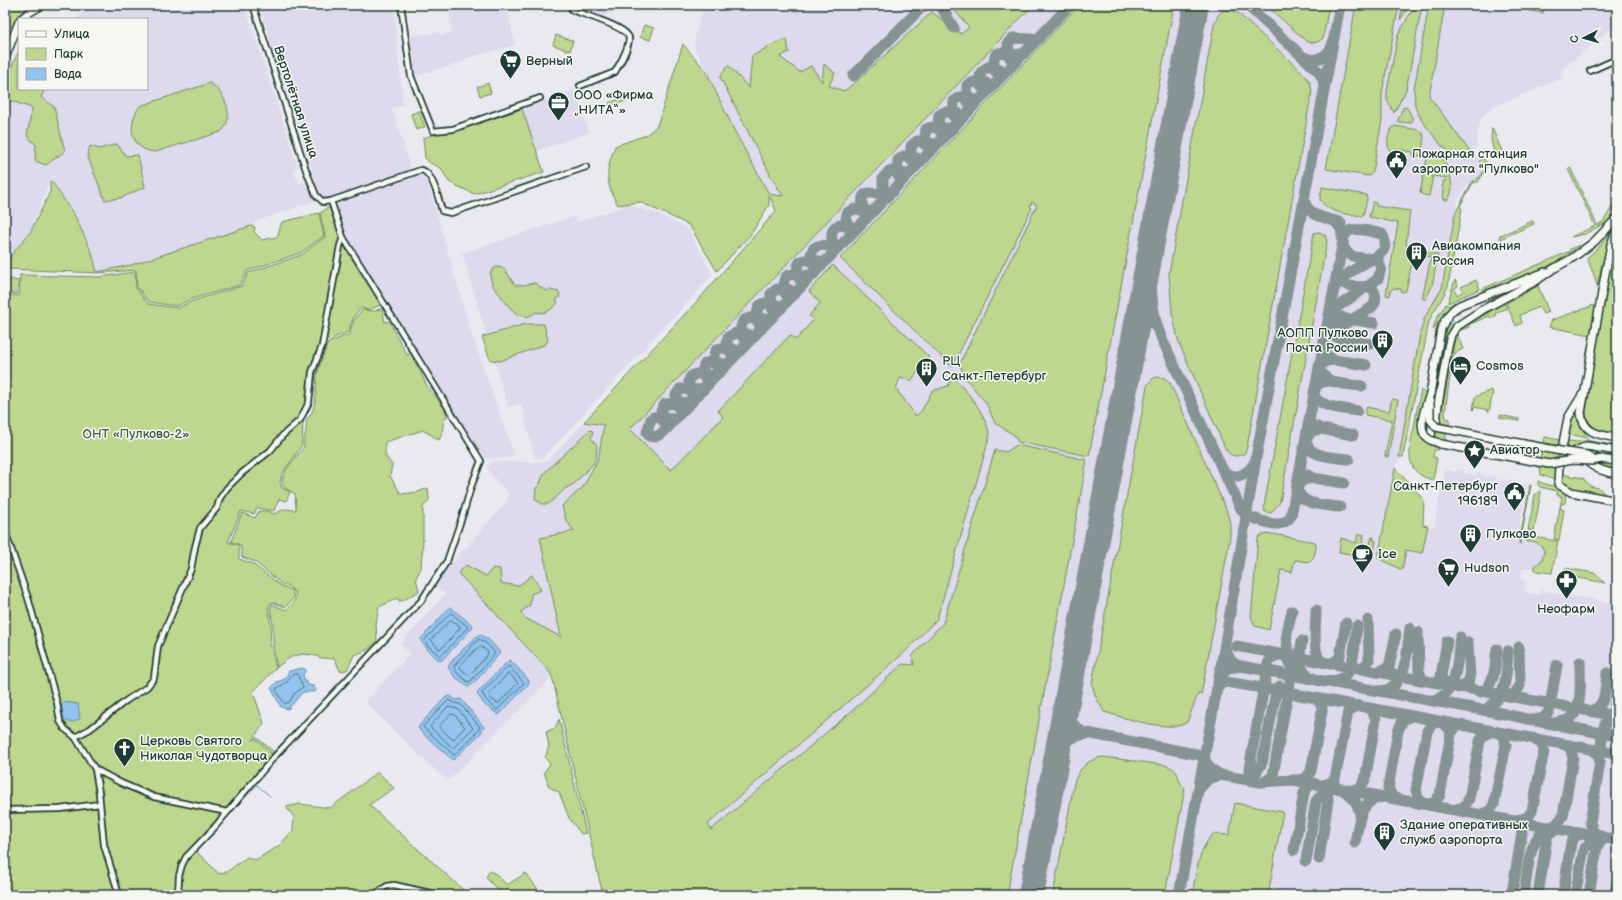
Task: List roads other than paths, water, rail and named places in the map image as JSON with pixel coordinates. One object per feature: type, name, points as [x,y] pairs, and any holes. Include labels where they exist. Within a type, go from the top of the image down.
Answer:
[{"type":"street","points":[[22,18],[42,5]]},
{"type":"street","name":"Вертолётная улица","points":[[253,5],[306,170],[316,195],[323,202],[331,201]]},
{"type":"street","points":[[401,5],[411,76],[433,131],[453,128],[540,98]]},
{"type":"street","points":[[574,5],[572,10],[617,26],[627,32],[629,36],[628,44],[615,72],[580,86]]},
{"type":"street","points":[[5,58],[18,25]]},
{"type":"street","points":[[1590,71],[1617,59]]},
{"type":"street","points":[[178,895],[179,876],[186,857],[275,756],[421,601],[447,561],[481,461],[343,237],[331,201],[421,170],[428,173],[432,178],[442,211],[451,213],[586,167]]},
{"type":"street","points":[[1431,437],[1448,347],[1453,330],[1463,322],[1531,280],[1571,259],[1587,248],[1617,218]]},
{"type":"street","points":[[1617,228],[1608,256],[1581,413],[1585,426],[1589,430],[1598,434],[1617,438]]},
{"type":"street","points":[[75,737],[90,729],[127,700],[147,687],[154,678],[158,646],[191,569],[200,528],[217,508],[220,498],[227,488],[242,473],[270,451],[283,435],[300,420],[309,402],[312,372],[322,346],[340,246],[343,237]]},
{"type":"street","points":[[1531,280],[1457,306],[1444,320],[1441,329],[1430,394],[1423,419],[1423,431],[1427,438],[1441,444],[1548,464],[1572,460],[1592,461],[1602,459]]},
{"type":"street","points":[[1585,388],[1580,400],[1570,413],[1565,455],[1558,484],[1571,492],[1617,501]]},
{"type":"street","points":[[1430,394],[1430,418],[1436,427],[1565,455],[1586,455],[1594,467],[1603,471],[1617,474]]},
{"type":"street","points":[[1565,455],[1587,446],[1617,451]]},
{"type":"street","points":[[1590,460],[1602,459],[1617,461]]},
{"type":"street","points":[[5,531],[29,601],[57,703],[60,721],[65,729],[75,737],[95,769],[104,845],[119,895]]},
{"type":"street","points":[[95,769],[121,783],[154,797],[227,812]]},
{"type":"street","points":[[5,810],[60,809],[100,804]]},
{"type":"street","points":[[374,895],[387,886],[394,885],[439,895]]},
{"type":"water","points":[[450,607],[473,627],[441,661],[432,655],[420,640]]},
{"type":"water","points":[[479,634],[488,639],[500,653],[474,683],[468,687],[454,676],[448,667],[454,658]]},
{"type":"water","points":[[510,660],[528,679],[529,683],[499,715],[484,704],[477,694]]},
{"type":"water","points":[[302,668],[306,671],[303,674],[304,680],[308,685],[314,686],[316,691],[303,692],[288,709],[281,707],[271,688],[277,682],[285,679],[289,671]]},
{"type":"water","points":[[450,696],[456,700],[461,699],[484,727],[481,733],[453,760],[420,731],[418,727],[446,697]]},
{"type":"water","points":[[64,702],[78,704],[80,719],[73,722],[67,722],[62,711],[62,704]]},
{"type":"waterway","points":[[253,740],[255,738],[273,755]]},
{"type":"waterway","points":[[227,817],[257,785],[270,796]]},
{"type":"waterway","points":[[221,823],[224,820]]},
{"type":"place","name":"Верный","points":[[510,80]]},
{"type":"place","name":"ООО «Фирма „НИТА“»","points":[[559,122]]},
{"type":"place","name":"Пожарная станция аэропорта \"Пулково\"","points":[[1397,180]]},
{"type":"place","name":"Авиакомпания Россия","points":[[1416,272]]},
{"type":"place","name":"АОПП Пулково Почта России","points":[[1383,360]]},
{"type":"place","name":"Cosmos","points":[[1461,386]]},
{"type":"place","name":"РЦ Санкт-Петербург","points":[[926,388]]},
{"type":"place","name":"Авиатор","points":[[1474,470]]},
{"type":"place","name":"Санкт-Петербург 196189","points":[[1514,512]]},
{"type":"place","name":"Пулково","points":[[1471,554]]},
{"type":"place","name":"Ice","points":[[1363,574]]},
{"type":"place","name":"Hudson","points":[[1448,588]]},
{"type":"place","name":"Неофарм","points":[[1566,600]]},
{"type":"place","name":"Церковь Святого Николая Чудотворца","points":[[125,768]]},
{"type":"place","name":"Здание оперативных служб аэропорта","points":[[1384,852]]},
{"type":"park label","name":"ОНТ «Пулково-2»","points":[[136,434]]}]
